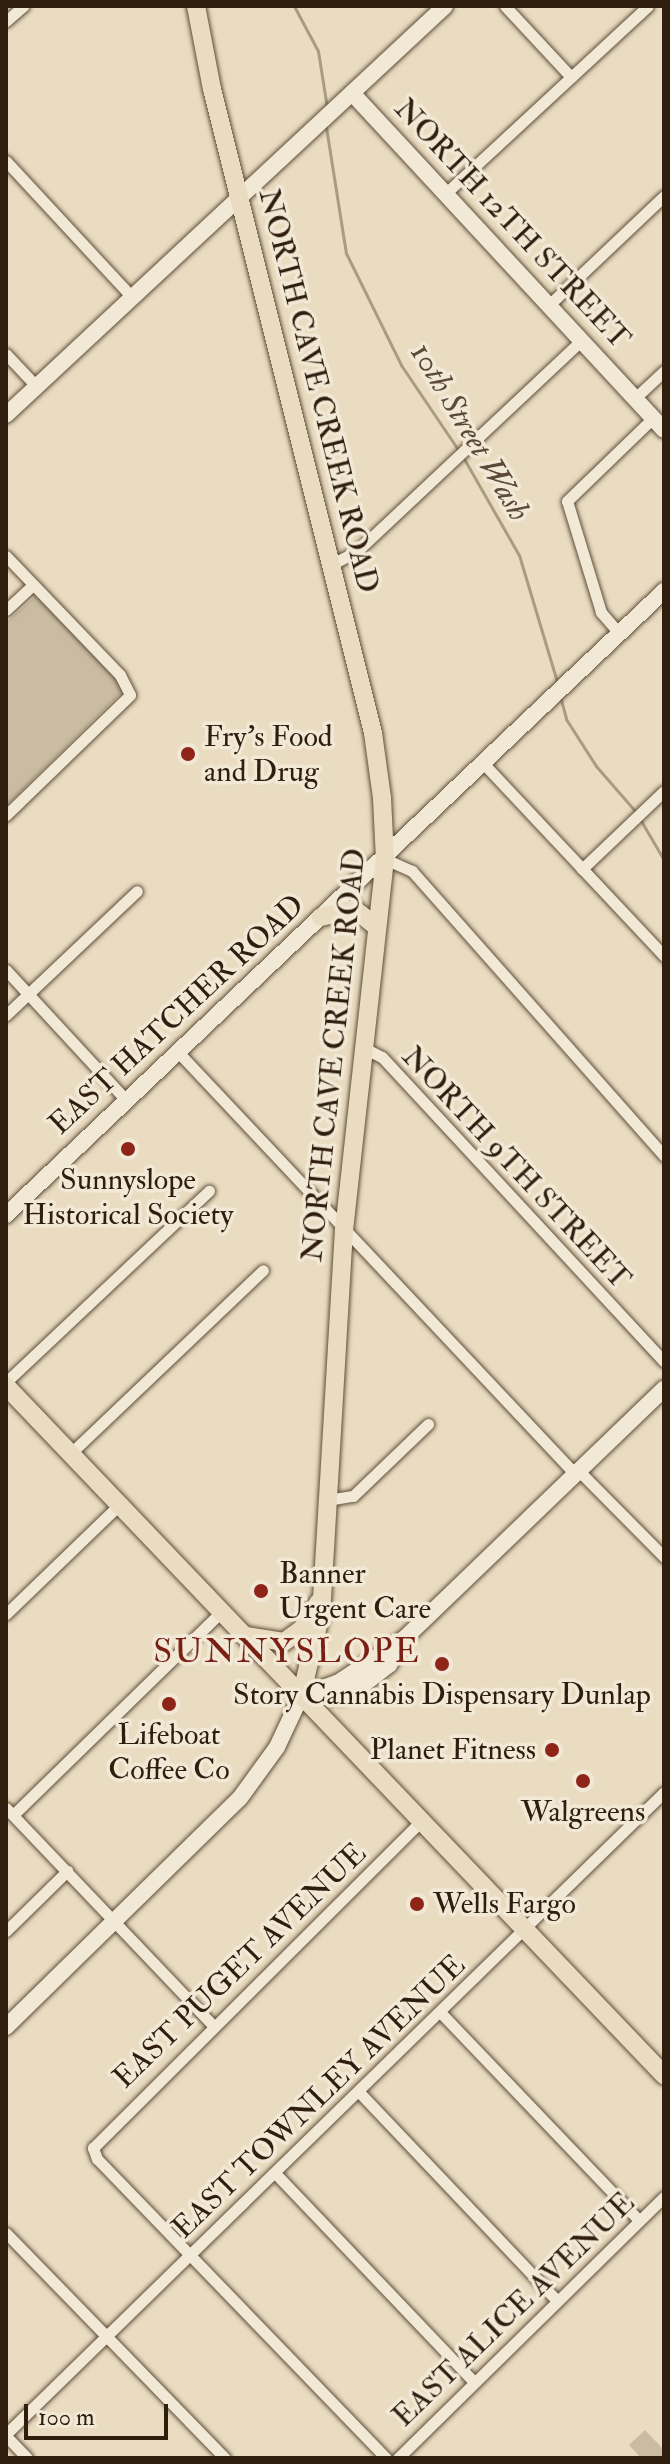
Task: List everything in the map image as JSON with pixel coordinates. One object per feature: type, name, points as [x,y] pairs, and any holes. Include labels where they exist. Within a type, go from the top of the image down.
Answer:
[{"type":"main road","name":"NORTH CAVE CREEK ROAD","points":[[196,6],[376,747],[385,859],[344,1229],[323,1592],[318,1638],[301,1696]]},
{"type":"main road","points":[[321,917],[354,909],[377,927]]},
{"type":"main road","points":[[6,1384],[664,2075]]},
{"type":"main road","points":[[240,1633],[257,1641],[284,1642],[302,1629],[323,1592]]},
{"type":"street","points":[[6,21],[23,6]]},
{"type":"street","points":[[6,415],[445,6]]},
{"type":"street","points":[[505,6],[571,77]]},
{"type":"street","points":[[446,193],[648,6]]},
{"type":"street","name":"NORTH 12TH STREET","points":[[352,93],[658,424]]},
{"type":"street","points":[[6,161],[133,298]]},
{"type":"street","points":[[550,304],[664,196]]},
{"type":"street","points":[[332,564],[356,552],[582,340]]},
{"type":"street","points":[[6,354],[37,387]]},
{"type":"street","points":[[635,398],[664,371]]},
{"type":"street","points":[[619,633],[601,612],[567,501],[658,424]]},
{"type":"street","points":[[6,556],[120,675],[130,695],[6,815]]},
{"type":"street","points":[[6,610],[33,585]]},
{"type":"street","name":"EAST HATCHER ROAD","points":[[6,1215],[385,859],[664,591]]},
{"type":"street","points":[[483,763],[664,956]]},
{"type":"street","points":[[582,869],[664,791]]},
{"type":"street","points":[[385,859],[412,871],[664,1156]]},
{"type":"street","points":[[6,1015],[137,891]]},
{"type":"street","points":[[6,970],[126,1100]]},
{"type":"street","name":"NORTH 9TH STREET","points":[[362,1047],[382,1057],[664,1362]]},
{"type":"street","points":[[178,1052],[577,1473],[664,1557]]},
{"type":"street","points":[[6,1384],[209,1191]]},
{"type":"street","points":[[71,1453],[263,1270]]},
{"type":"street","points":[[6,2027],[240,1798],[277,1747],[301,1696],[339,1682],[404,1639],[664,1389]]},
{"type":"street","points":[[327,1500],[353,1496],[428,1424]]},
{"type":"street","points":[[9,1607],[120,1504]]},
{"type":"street","points":[[213,2025],[10,1812],[221,1612]]},
{"type":"street","name":"EAST TOWNLEY AVENUE","points":[[6,2435],[664,1792]]},
{"type":"street","name":"EAST PUGET AVENUE","points":[[192,2256],[97,2159],[93,2148],[422,1820]]},
{"type":"street","points":[[6,1931],[67,1871]]},
{"type":"street","points":[[440,2012],[639,2220]]},
{"type":"street","points":[[359,2092],[557,2301]]},
{"type":"street","points":[[275,2173],[474,2382]]},
{"type":"street","name":"EAST ALICE AVENUE","points":[[398,2458],[664,2197]]},
{"type":"street","points":[[6,2233],[225,2458]]},
{"type":"street","points":[[192,2256],[386,2458]]},
{"type":"street","points":[[6,2435],[27,2458]]},
{"type":"shaded area","points":[[36,596],[122,685],[122,692],[6,806],[6,622]]},
{"type":"shaded area","points":[[645,2430],[664,2450],[664,2458],[641,2458],[629,2445]]},
{"type":"waterway","name":"10th Street Wash","points":[[294,6],[318,51],[327,108]]},
{"type":"waterway","name":"10th Street Wash","points":[[326,127],[346,253],[401,365],[459,451]]},
{"type":"waterway","name":"10th Street Wash","points":[[463,457],[519,555],[558,685]]},
{"type":"waterway","name":"10th Street Wash","points":[[560,696],[566,719],[596,766],[636,812]]},
{"type":"waterway","name":"10th Street Wash","points":[[640,819],[664,860]]},
{"type":"place","name":"Fry's Food and Drug","points":[[188,754]]},
{"type":"place","name":"Sunnyslope Historical Society","points":[[128,1149]]},
{"type":"place","name":"Banner Urgent Care","points":[[261,1591]]},
{"type":"place","name":"Story Cannabis Dispensary Dunlap","points":[[442,1664]]},
{"type":"place","name":"Lifeboat Coffee Co","points":[[169,1704]]},
{"type":"place","name":"Planet Fitness","points":[[552,1750]]},
{"type":"place","name":"Walgreens","points":[[583,1781]]},
{"type":"place","name":"Wells Fargo","points":[[417,1904]]},
{"type":"district","name":"SUNNYSLOPE","points":[[287,1652]]}]
